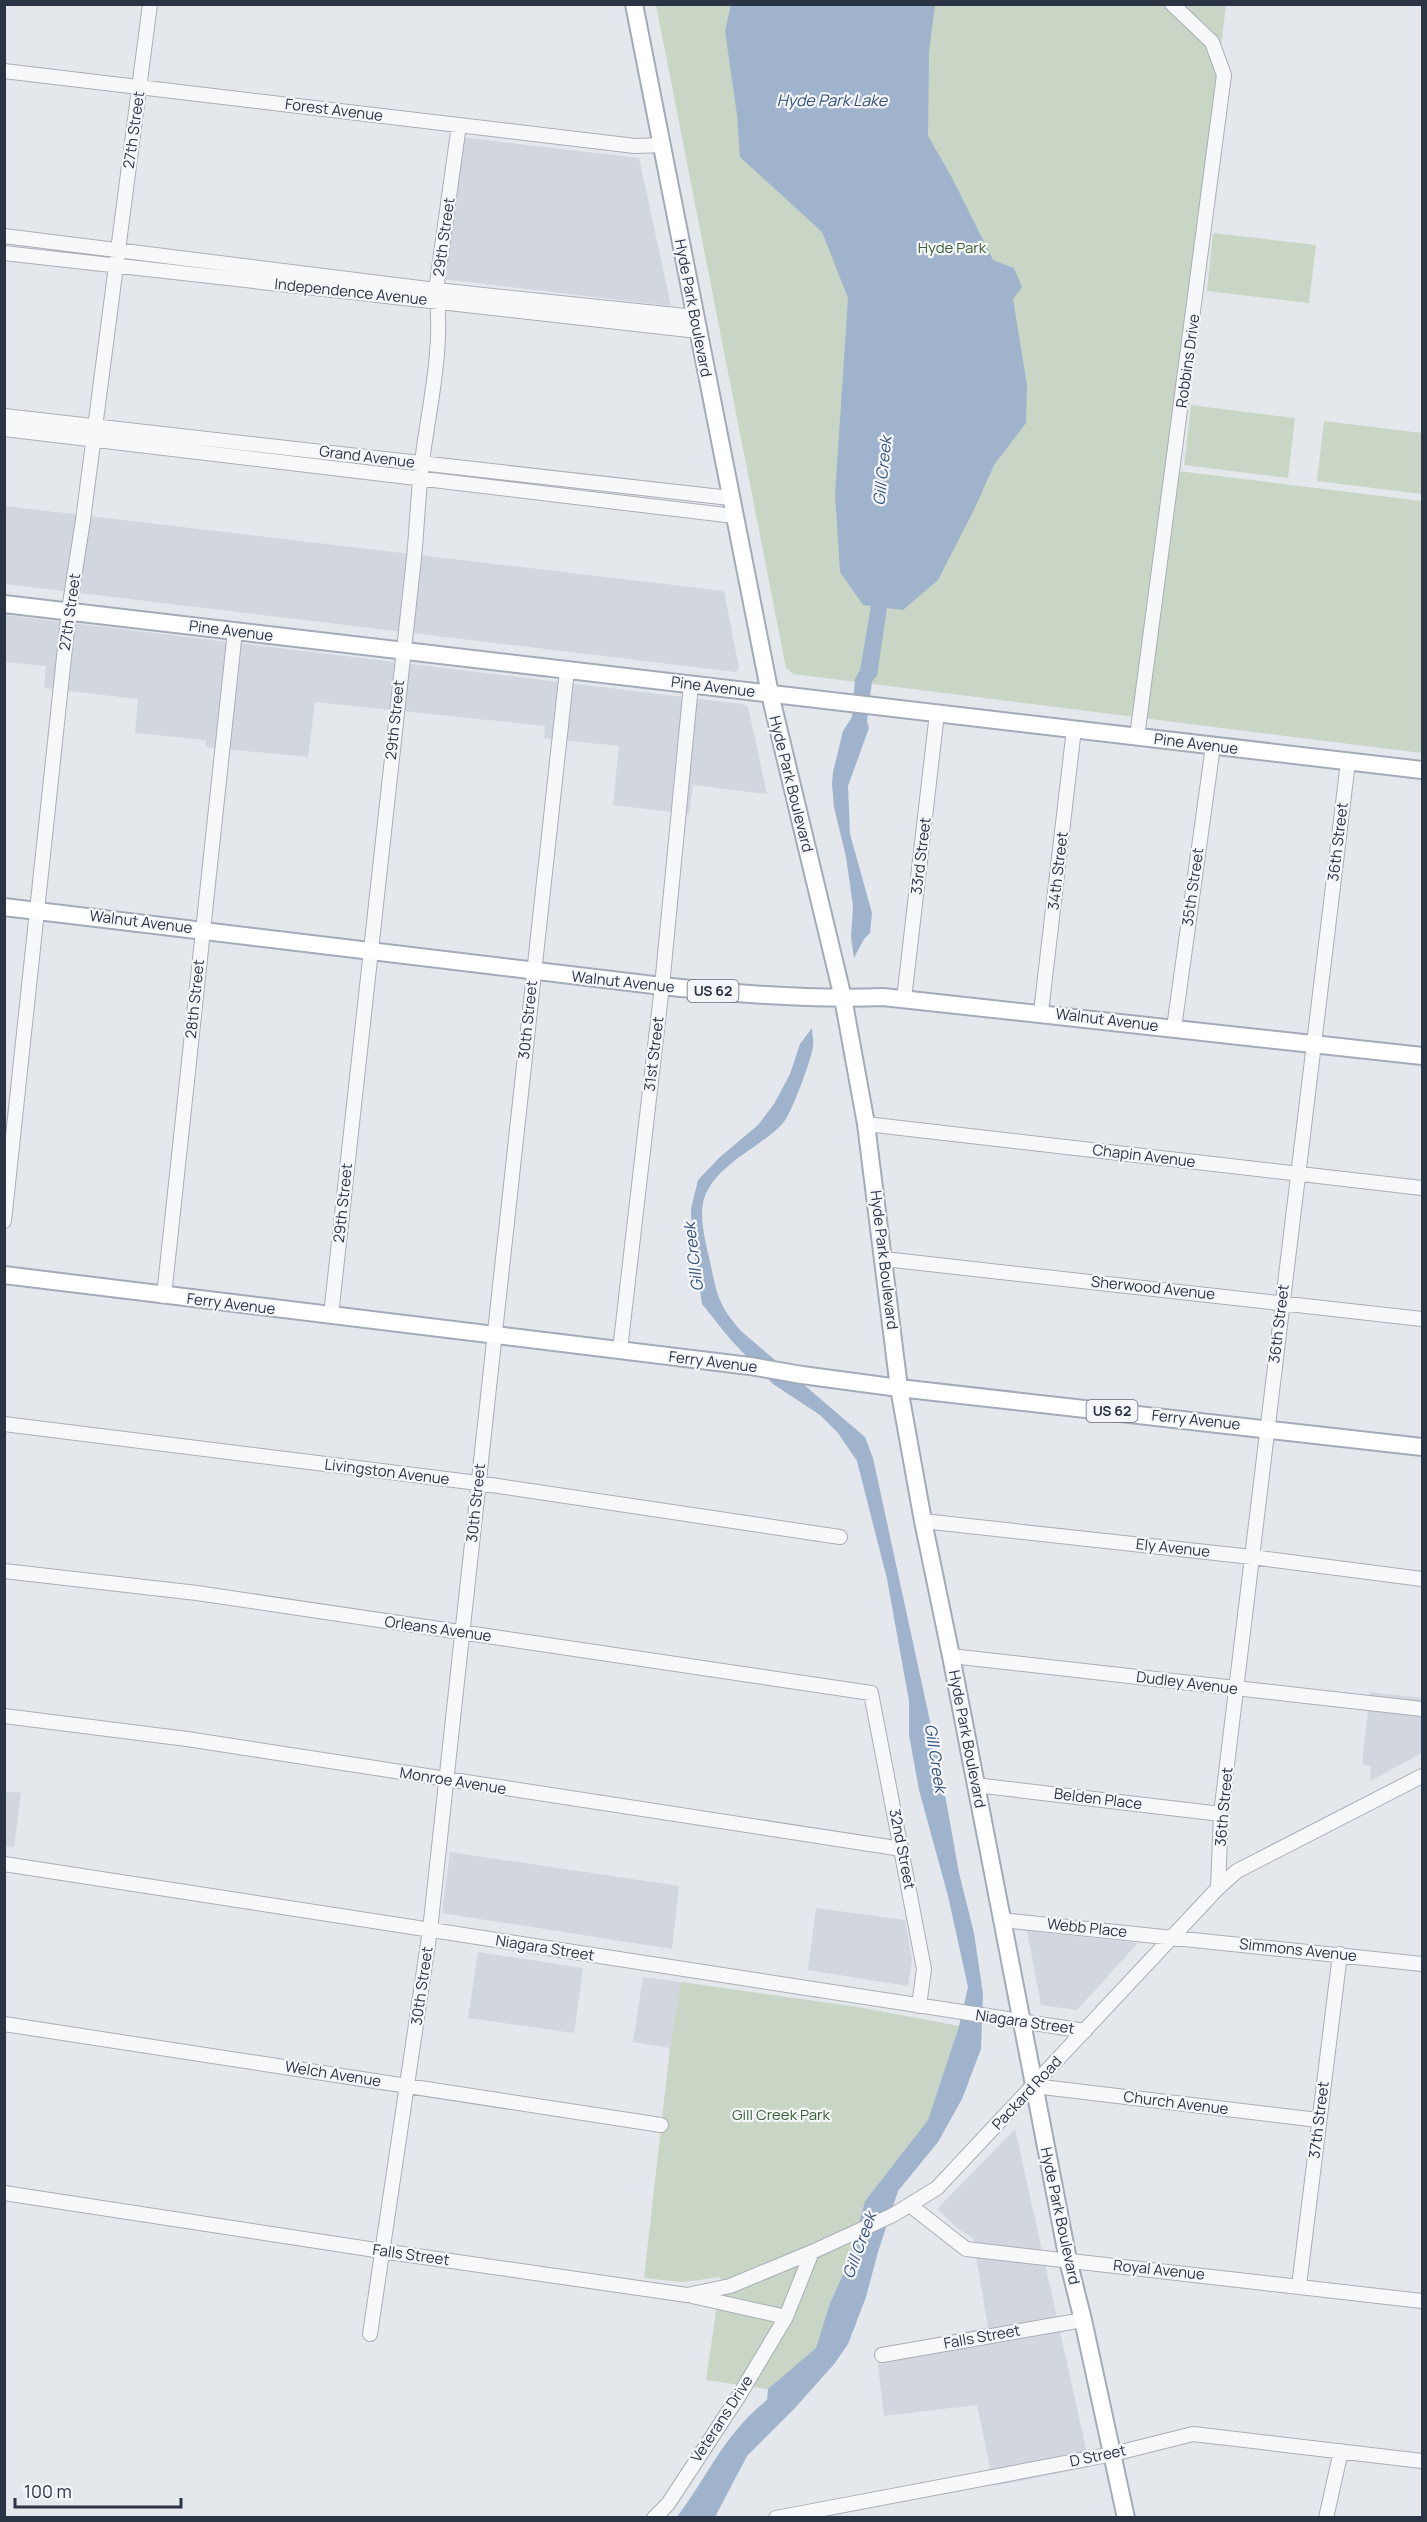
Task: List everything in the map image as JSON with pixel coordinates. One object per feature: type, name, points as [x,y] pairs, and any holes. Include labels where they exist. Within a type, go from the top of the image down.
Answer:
[{"type":"main road","name":"Hyde Park Boulevard","points":[[634,4],[770,694],[843,998],[866,1124],[899,1388],[923,1521],[1068,2260],[1126,2517]]},
{"type":"main road","name":"Pine Avenue","points":[[4,604],[1422,770]]},
{"type":"main road","name":"Walnut Avenue","points":[[4,907],[662,987],[741,994],[843,998],[883,996],[1422,1056]]},
{"type":"main road","name":"Ferry Avenue","points":[[4,1275],[750,1366],[899,1388],[1422,1447]]},
{"type":"street","name":"27th Street","points":[[4,1221],[69,610],[150,4]]},
{"type":"street","name":"Robbins Drive","points":[[1137,737],[1224,75],[1212,42],[1172,4]]},
{"type":"street","name":"Forest Avenue","points":[[4,71],[635,146],[663,145]]},
{"type":"street","name":"29th Street","points":[[331,1316],[369,951],[414,558],[422,464],[433,384],[437,296],[459,125]]},
{"type":"street","name":"Independence Avenue","points":[[4,236],[118,249],[437,296]]},
{"type":"street","name":"Independence Avenue","points":[[4,253],[696,324]]},
{"type":"street","name":"Grand Avenue","points":[[4,416],[94,433],[422,464],[730,498]]},
{"type":"street","points":[[4,429],[94,433],[421,478],[734,516]]},
{"type":"street","name":"28th Street","points":[[164,1296],[235,631]]},
{"type":"street","name":"30th Street","points":[[370,2334],[430,1930],[567,670]]},
{"type":"street","name":"31st Street","points":[[620,1350],[662,987],[691,685]]},
{"type":"street","name":"33rd Street","points":[[904,999],[938,713]]},
{"type":"street","name":"34th Street","points":[[1041,1012],[1074,729]]},
{"type":"street","name":"35th Street","points":[[1174,1028],[1213,746]]},
{"type":"street","name":"36th Street","points":[[1218,1888],[1221,1814],[1238,1689],[1312,1044],[1347,762]]},
{"type":"street","name":"Chapin Avenue","points":[[866,1124],[1422,1188]]},
{"type":"street","name":"Sherwood Avenue","points":[[884,1259],[1422,1319]]},
{"type":"street","name":"Livingston Avenue","points":[[4,1424],[478,1483],[840,1537]]},
{"type":"street","name":"Ely Avenue","points":[[923,1521],[1252,1557],[1422,1580]]},
{"type":"street","name":"Orleans Avenue","points":[[4,1571],[197,1593],[871,1693]]},
{"type":"street","name":"Dudley Avenue","points":[[951,1656],[1422,1709]]},
{"type":"street","name":"32nd Street","points":[[871,1693],[924,1969],[920,2006]]},
{"type":"street","name":"Monroe Avenue","points":[[4,1716],[187,1739],[902,1849]]},
{"type":"street","name":"Packard Road","points":[[812,2252],[911,2206],[937,2188],[1218,1888],[1237,1871],[1422,1776]]},
{"type":"street","name":"Belden Place","points":[[975,1785],[1221,1814]]},
{"type":"street","name":"Niagara Street","points":[[4,1864],[1085,2031]]},
{"type":"street","name":"Webb Place","points":[[1002,1920],[1173,1936]]},
{"type":"street","name":"Simmons Avenue","points":[[1173,1936],[1422,1964]]},
{"type":"street","name":"37th Street","points":[[1299,2286],[1340,1954]]},
{"type":"street","name":"Welch Avenue","points":[[4,2024],[661,2125]]},
{"type":"street","name":"Church Avenue","points":[[1034,2086],[1318,2120]]},
{"type":"street","name":"Falls Street","points":[[4,2193],[687,2295],[730,2286],[812,2252]]},
{"type":"street","name":"Royal Avenue","points":[[911,2206],[966,2249],[1422,2301]]},
{"type":"street","points":[[687,2295],[786,2317],[812,2252]]},
{"type":"street","name":"Veterans Drive","points":[[654,2517],[668,2504],[740,2394],[786,2317]]},
{"type":"street","name":"Falls Street","points":[[882,2355],[1083,2319]]},
{"type":"street","name":"D Street","points":[[776,2517],[1113,2454],[1193,2434],[1422,2461]]},
{"type":"street","points":[[1326,2517],[1341,2451]]},
{"type":"shaded area","points":[[459,137],[639,158],[671,306],[442,279]]},
{"type":"shaded area","points":[[5,506],[724,591],[739,668],[736,672],[5,584]]},
{"type":"shaded area","points":[[5,615],[742,704],[748,707],[767,794],[693,785],[689,814],[613,805],[619,746],[544,738],[545,726],[315,702],[308,757],[206,747],[206,740],[135,733],[138,699],[44,688],[46,666],[5,662]]},
{"type":"shaded area","points":[[1370,1692],[1422,1698],[1422,1753],[1370,1781],[1371,1766],[1362,1764]]},
{"type":"shaded area","points":[[4,1791],[21,1793],[14,1847],[5,1846]]},
{"type":"shaded area","points":[[450,1852],[679,1886],[672,1949],[442,1913]]},
{"type":"shaded area","points":[[816,1908],[905,1920],[912,1959],[908,1986],[808,1970]]},
{"type":"shaded area","points":[[1027,1931],[1138,1943],[1077,2010],[1041,2005]]},
{"type":"shaded area","points":[[478,1952],[583,1968],[574,2033],[468,2018]]},
{"type":"shaded area","points":[[643,1977],[681,1982],[670,2048],[633,2042]]},
{"type":"shaded area","points":[[1015,2129],[1090,2467],[994,2486],[977,2405],[884,2416],[876,2349],[988,2327],[973,2238],[958,2229],[937,2209]]},
{"type":"green space","name":"Hyde Park","points":[[656,5],[1226,5],[1169,470],[1422,501],[1422,753],[793,674],[786,668]]},
{"type":"green space","points":[[1213,233],[1316,245],[1309,303],[1207,291]]},
{"type":"green space","points":[[1191,405],[1295,418],[1288,478],[1184,465]]},
{"type":"green space","points":[[1324,421],[1422,433],[1422,494],[1317,481]]},
{"type":"green space","name":"Gill Creek Park","points":[[681,1982],[858,2007],[959,2026],[928,2120],[865,2201],[847,2266],[830,2303],[816,2349],[768,2389],[706,2380],[721,2277],[683,2282],[644,2278],[670,2048]]},
{"type":"water","name":"Hyde Park Lake","points":[[731,5],[935,5],[929,52],[928,136],[950,174],[993,260],[1014,268],[1022,287],[1013,299],[1027,385],[1026,423],[994,465],[938,580],[903,610],[887,608],[877,676],[872,681],[867,721],[869,728],[848,786],[850,834],[872,913],[870,933],[864,939],[854,958],[851,937],[853,906],[846,857],[834,807],[832,784],[843,731],[852,717],[855,679],[860,670],[871,606],[863,605],[840,572],[835,494],[848,298],[822,232],[740,157],[737,115],[725,31]]},
{"type":"water","name":"Gill Creek","points":[[812,1028],[812,1052],[787,1118],[774,1132],[738,1158],[716,1178],[703,1203],[703,1230],[719,1297],[733,1321],[741,1331],[865,1437],[873,1458],[941,1772],[959,1873],[974,1933],[983,1994],[981,2049],[962,2099],[938,2142],[898,2191],[866,2297],[848,2344],[835,2363],[794,2409],[747,2456],[715,2517],[676,2518],[728,2441],[752,2413],[767,2400],[768,2389],[816,2348],[830,2303],[847,2266],[865,2201],[928,2120],[959,2026],[968,1987],[948,1896],[919,1790],[909,1735],[909,1701],[887,1579],[857,1461],[838,1433],[820,1415],[773,1384],[730,1339],[702,1304],[692,1237],[691,1209],[698,1180],[720,1157],[758,1125],[774,1104],[790,1074],[800,1044]]}]
